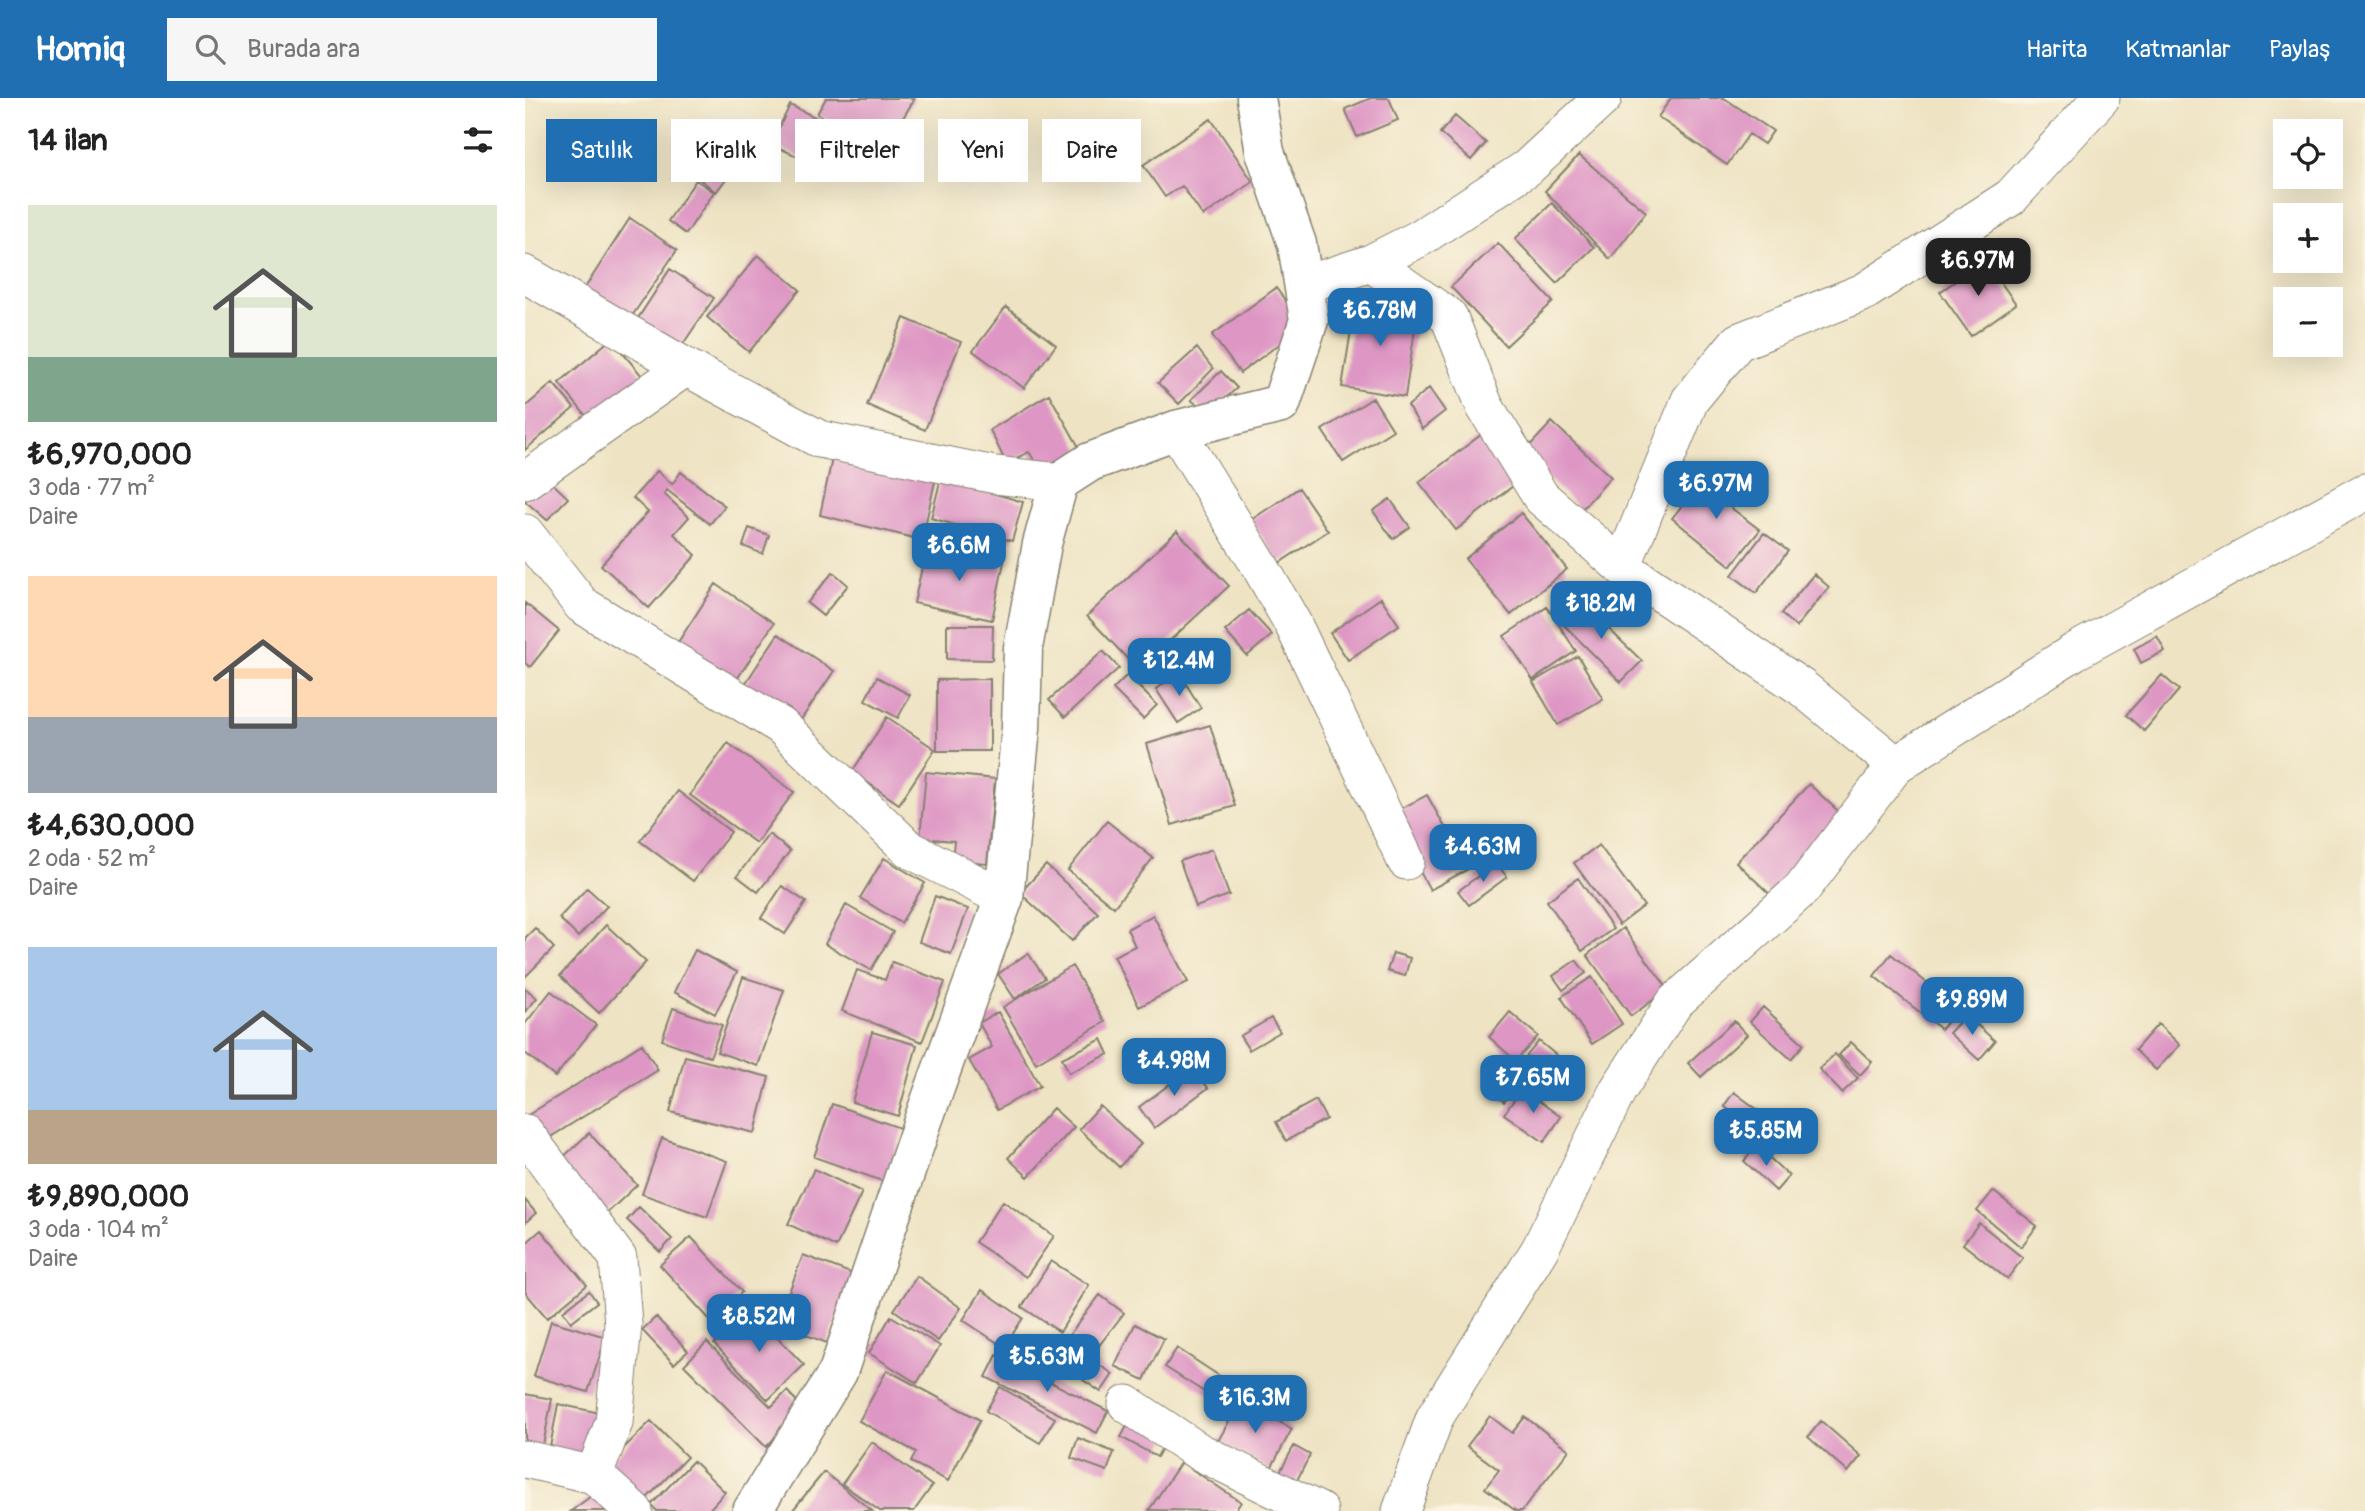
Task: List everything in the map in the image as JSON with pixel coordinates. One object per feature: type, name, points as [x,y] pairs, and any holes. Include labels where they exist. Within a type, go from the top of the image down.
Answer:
[{"type":"street","points":[[525,274],[686,367],[819,439],[995,475],[1059,482],[1090,462],[1176,430],[1281,404],[1309,320],[1297,244],[1265,152],[1256,98]]},
{"type":"street","points":[[1304,285],[1371,263],[1420,239],[1527,167],[1603,98]]},
{"type":"street","points":[[1622,567],[1690,400],[1738,342],[1864,292],[2011,197],[2101,98]]},
{"type":"street","points":[[1371,263],[1449,317],[1485,407],[1541,497],[1622,567],[1801,687],[1896,765]]},
{"type":"street","points":[[525,481],[686,367]]},
{"type":"street","points":[[1176,430],[1293,624],[1406,861]]},
{"type":"street","points":[[753,1511],[838,1372],[923,1118],[1004,898],[1021,728],[1023,648],[1042,544],[1059,482]]},
{"type":"street","points":[[1401,1511],[1435,1417],[1540,1250],[1618,1090],[1675,1002],[1802,889],[1896,765],[2074,652],[2365,492]]},
{"type":"street","points":[[525,533],[582,605],[781,726],[909,849],[1004,898]]},
{"type":"street","points":[[525,1133],[618,1258],[623,1324],[614,1423],[594,1475]]},
{"type":"street","points":[[1127,1404],[1198,1451],[1319,1511]]},
{"type":"street","points":[[525,1459],[594,1475],[634,1511]]},
{"type":"building","points":[[826,98],[915,98],[902,119],[825,119],[817,114]]},
{"type":"building","points":[[1371,98],[1389,98],[1398,120],[1357,137],[1345,109]]},
{"type":"building","points":[[1671,98],[1724,98],[1773,131],[1764,144],[1749,134],[1727,165],[1658,117]]},
{"type":"building","points":[[790,105],[819,119],[795,119],[795,155],[781,149],[781,123]]},
{"type":"building","points":[[1455,116],[1486,143],[1471,160],[1440,133]]},
{"type":"building","points":[[1211,119],[1253,182],[1203,216],[1182,186],[1165,197],[1143,165]]},
{"type":"building","points":[[1579,155],[1646,212],[1610,259],[1545,191]]},
{"type":"building","points":[[695,182],[714,192],[686,234],[668,221]]},
{"type":"building","points":[[704,182],[724,182],[716,192]]},
{"type":"building","points":[[1552,203],[1594,247],[1557,283],[1515,239]]},
{"type":"building","points":[[630,218],[677,250],[628,322],[581,294]]},
{"type":"building","points":[[1498,243],[1553,302],[1506,346],[1451,287]]},
{"type":"building","points":[[758,255],[800,290],[749,352],[707,317]]},
{"type":"building","points":[[1985,260],[2016,304],[1971,336],[1940,292]]},
{"type":"building","points":[[670,269],[714,298],[677,353],[633,326]]},
{"type":"building","points":[[1276,288],[1304,326],[1240,373],[1212,335]]},
{"type":"building","points":[[1356,299],[1418,308],[1405,397],[1342,387]]},
{"type":"building","points":[[1006,307],[1056,345],[1024,388],[973,351]]},
{"type":"building","points":[[904,318],[961,342],[925,430],[867,405]]},
{"type":"building","points":[[611,339],[648,383],[595,427],[559,383]]},
{"type":"building","points":[[1197,348],[1213,369],[1179,404],[1158,383]]},
{"type":"building","points":[[1221,371],[1237,388],[1209,413],[1191,400]]},
{"type":"building","points":[[553,383],[574,408],[525,450],[525,407]]},
{"type":"building","points":[[1429,388],[1445,411],[1422,429],[1408,406]]},
{"type":"building","points":[[1049,394],[1084,456],[1044,475],[1029,452],[1006,463],[990,430]]},
{"type":"building","points":[[1373,398],[1393,430],[1343,462],[1322,430]]},
{"type":"building","points":[[1552,422],[1611,477],[1581,510],[1522,454]]},
{"type":"building","points":[[1486,431],[1522,479],[1456,530],[1419,482]]},
{"type":"building","points":[[833,454],[936,477],[922,540],[820,515]]},
{"type":"building","points":[[657,471],[672,484],[681,472],[725,506],[710,524],[667,490],[664,494],[689,517],[674,534],[696,555],[649,608],[601,565],[648,512],[633,498]]},
{"type":"building","points":[[1707,475],[1737,499],[1730,507],[1760,530],[1731,566],[1672,518]]},
{"type":"building","points":[[546,477],[568,498],[547,520],[525,501]]},
{"type":"building","points":[[941,478],[1023,502],[1012,541],[931,518]]},
{"type":"building","points":[[1299,488],[1328,531],[1279,563],[1251,520]]},
{"type":"building","points":[[1390,499],[1410,527],[1393,539],[1373,511]]},
{"type":"building","points":[[1521,513],[1567,569],[1511,615],[1465,559]]},
{"type":"building","points":[[749,528],[769,535],[763,554],[743,546]]},
{"type":"building","points":[[1177,531],[1229,586],[1138,670],[1087,616]]},
{"type":"building","points":[[1764,533],[1788,551],[1756,593],[1732,575]]},
{"type":"building","points":[[927,545],[1004,562],[992,620],[914,603]]},
{"type":"building","points":[[833,572],[848,585],[823,616],[807,603]]},
{"type":"building","points":[[1814,574],[1829,587],[1796,627],[1781,614]]},
{"type":"building","points":[[716,584],[774,623],[729,691],[671,653]]},
{"type":"building","points":[[1381,598],[1399,625],[1348,660],[1330,633]]},
{"type":"building","points":[[1580,601],[1642,661],[1621,682],[1560,621]]},
{"type":"building","points":[[525,603],[559,631],[530,667],[525,663]]},
{"type":"building","points":[[1547,607],[1576,651],[1533,680],[1504,636]]},
{"type":"building","points":[[1249,610],[1272,635],[1247,656],[1225,631]]},
{"type":"building","points":[[947,625],[993,625],[992,660],[947,659]]},
{"type":"building","points":[[778,634],[834,671],[798,724],[743,687]]},
{"type":"building","points":[[2157,636],[2165,651],[2141,663],[2134,649]]},
{"type":"building","points":[[1103,651],[1119,668],[1065,717],[1049,700]]},
{"type":"building","points":[[1578,656],[1603,699],[1558,725],[1533,682]]},
{"type":"building","points":[[1179,673],[1201,708],[1178,723],[1156,689]]},
{"type":"building","points":[[1127,675],[1157,705],[1143,719],[1113,689]]},
{"type":"building","points":[[2162,675],[2179,690],[2144,731],[2126,715]]},
{"type":"building","points":[[877,677],[910,695],[898,718],[865,700]]},
{"type":"building","points":[[990,679],[990,751],[937,751],[937,680]]},
{"type":"building","points":[[887,717],[935,749],[899,804],[852,772]]},
{"type":"building","points":[[1210,725],[1235,806],[1172,825],[1147,744]]},
{"type":"building","points":[[728,743],[794,792],[756,843],[690,795]]},
{"type":"building","points":[[926,772],[995,779],[987,864],[952,861],[954,841],[920,838]]},
{"type":"building","points":[[1809,784],[1851,823],[1778,902],[1736,862]]},
{"type":"building","points":[[678,791],[731,832],[693,881],[640,841]]},
{"type":"building","points":[[1427,795],[1468,869],[1430,890],[1389,815]]},
{"type":"building","points":[[1107,821],[1153,858],[1114,907],[1068,870]]},
{"type":"building","points":[[769,834],[790,851],[758,892],[737,876]]},
{"type":"building","points":[[1599,845],[1644,906],[1619,925],[1574,863]]},
{"type":"building","points":[[1212,849],[1229,895],[1196,907],[1180,861]]},
{"type":"building","points":[[884,858],[925,883],[901,923],[860,898]]},
{"type":"building","points":[[1496,863],[1507,877],[1469,905],[1458,891]]},
{"type":"building","points":[[1046,865],[1098,913],[1072,941],[1020,893]]},
{"type":"building","points":[[1578,878],[1613,929],[1582,951],[1547,901]]},
{"type":"building","points":[[782,886],[806,902],[785,934],[761,918]]},
{"type":"building","points":[[587,888],[607,906],[578,937],[559,918]]},
{"type":"building","points":[[935,896],[968,909],[951,954],[919,942]]},
{"type":"building","points":[[846,905],[893,932],[871,970],[825,944]]},
{"type":"building","points":[[1153,915],[1188,982],[1139,1007],[1114,956],[1135,946],[1127,929]]},
{"type":"building","points":[[606,925],[646,962],[599,1013],[560,976]]},
{"type":"building","points":[[535,928],[554,948],[525,977],[525,938]]},
{"type":"building","points":[[1623,928],[1668,989],[1631,1016],[1587,955]]},
{"type":"building","points":[[695,950],[737,972],[715,1014],[674,992]]},
{"type":"building","points":[[1028,953],[1045,978],[1015,999],[998,974]]},
{"type":"building","points":[[1393,953],[1410,958],[1405,976],[1387,971]]},
{"type":"building","points":[[1891,954],[1958,1008],[1941,1029],[1874,976]]},
{"type":"building","points":[[1576,960],[1586,973],[1563,990],[1553,976]]},
{"type":"building","points":[[892,962],[945,982],[922,1042],[842,1011],[857,970],[885,980]]},
{"type":"building","points":[[1072,966],[1105,1022],[1036,1063],[1003,1007]]},
{"type":"building","points":[[743,977],[784,990],[758,1066],[717,1052]]},
{"type":"building","points":[[1592,977],[1622,1024],[1592,1044],[1561,997]]},
{"type":"building","points":[[525,988],[537,998],[525,1012]]},
{"type":"building","points":[[551,991],[596,1025],[555,1077],[525,1053],[525,1024]]},
{"type":"building","points":[[1763,1007],[1804,1044],[1791,1059],[1750,1022]]},
{"type":"building","points":[[673,1008],[722,1025],[710,1057],[662,1040]]},
{"type":"building","points":[[998,1012],[1040,1086],[997,1110],[969,1060],[992,1047],[979,1023]]},
{"type":"building","points":[[1510,1012],[1538,1036],[1516,1061],[1489,1037]]},
{"type":"building","points":[[1966,1015],[1995,1041],[1979,1060],[1949,1033]]},
{"type":"building","points":[[1271,1018],[1280,1032],[1249,1050],[1240,1036]]},
{"type":"building","points":[[1734,1021],[1747,1035],[1701,1077],[1688,1063]]},
{"type":"building","points":[[2158,1024],[2180,1045],[2156,1070],[2135,1050]]},
{"type":"building","points":[[872,1032],[917,1045],[898,1116],[852,1102]]},
{"type":"building","points":[[1102,1039],[1109,1054],[1069,1073],[1062,1058]]},
{"type":"building","points":[[1539,1041],[1568,1065],[1553,1084],[1523,1060]]},
{"type":"building","points":[[1851,1042],[1872,1062],[1860,1075],[1839,1055]]},
{"type":"building","points":[[642,1044],[658,1070],[544,1141],[528,1115]]},
{"type":"building","points":[[1193,1044],[1198,1062],[1179,1068],[1174,1051]]},
{"type":"building","points":[[1835,1054],[1858,1078],[1842,1093],[1819,1069]]},
{"type":"building","points":[[685,1056],[769,1077],[755,1133],[670,1112]]},
{"type":"building","points":[[1193,1067],[1208,1088],[1154,1128],[1139,1107]]},
{"type":"building","points":[[1508,1076],[1519,1086],[1504,1102],[1493,1092]]},
{"type":"building","points":[[1522,1089],[1561,1117],[1544,1142],[1504,1114]]},
{"type":"building","points":[[1734,1092],[1762,1113],[1751,1127],[1724,1106]]},
{"type":"building","points":[[1316,1100],[1326,1119],[1286,1141],[1276,1122]]},
{"type":"building","points":[[832,1104],[903,1129],[885,1182],[814,1157]]},
{"type":"building","points":[[1100,1106],[1141,1144],[1119,1167],[1079,1129]]},
{"type":"building","points":[[1053,1108],[1074,1127],[1028,1177],[1008,1158]]},
{"type":"building","points":[[1729,1119],[1748,1135],[1739,1145],[1721,1129]]},
{"type":"building","points":[[589,1133],[637,1185],[605,1215],[558,1162]]},
{"type":"building","points":[[662,1138],[727,1161],[707,1217],[642,1194]]},
{"type":"building","points":[[1757,1146],[1789,1176],[1776,1191],[1744,1161]]},
{"type":"building","points":[[814,1169],[862,1192],[836,1247],[788,1224]]},
{"type":"building","points":[[1993,1191],[2037,1226],[2021,1247],[1977,1211]]},
{"type":"building","points":[[525,1200],[536,1213],[525,1223]]},
{"type":"building","points":[[1003,1201],[1054,1236],[1026,1277],[975,1242]]},
{"type":"building","points":[[639,1207],[672,1239],[660,1252],[627,1220]]},
{"type":"building","points":[[1979,1223],[2023,1258],[2007,1279],[1963,1244]]},
{"type":"building","points":[[541,1230],[587,1285],[547,1318],[525,1292],[525,1244]]},
{"type":"building","points":[[691,1237],[742,1292],[711,1321],[660,1265]]},
{"type":"building","points":[[803,1255],[853,1274],[827,1343],[777,1324]]},
{"type":"building","points":[[1051,1261],[1089,1285],[1060,1332],[1022,1307]]},
{"type":"building","points":[[917,1276],[961,1308],[938,1341],[894,1310]]},
{"type":"building","points":[[982,1290],[1023,1318],[1004,1347],[963,1320]]},
{"type":"building","points":[[589,1291],[597,1302],[571,1322],[563,1311]]},
{"type":"building","points":[[1100,1295],[1124,1313],[1094,1352],[1070,1334]]},
{"type":"building","points":[[750,1309],[804,1365],[768,1400],[714,1344]]},
{"type":"building","points":[[891,1316],[940,1346],[917,1383],[869,1353]]},
{"type":"building","points":[[656,1317],[688,1351],[674,1364],[642,1330]]},
{"type":"building","points":[[551,1321],[606,1337],[588,1392],[534,1376]]},
{"type":"building","points":[[1135,1324],[1164,1339],[1144,1380],[1115,1366]]},
{"type":"building","points":[[707,1342],[771,1407],[787,1391],[804,1409],[766,1447],[684,1365]]},
{"type":"building","points":[[1177,1348],[1224,1379],[1212,1397],[1165,1367]]},
{"type":"building","points":[[997,1355],[1108,1411],[1097,1433],[986,1377]]},
{"type":"building","points":[[1095,1362],[1113,1374],[1101,1392],[1083,1380]]},
{"type":"building","points":[[887,1370],[980,1420],[948,1481],[911,1462],[916,1452],[859,1421]]},
{"type":"building","points":[[1000,1387],[1055,1418],[1040,1443],[986,1411]]},
{"type":"building","points":[[525,1394],[552,1399],[542,1450],[525,1446]]},
{"type":"building","points":[[1241,1400],[1292,1429],[1270,1470],[1218,1441]]},
{"type":"building","points":[[558,1404],[600,1413],[589,1466],[548,1458]]},
{"type":"building","points":[[1490,1416],[1512,1433],[1525,1417],[1569,1450],[1522,1511],[1516,1511],[1485,1488],[1499,1470],[1467,1446]]},
{"type":"building","points":[[1132,1417],[1168,1437],[1157,1457],[1121,1437]]},
{"type":"building","points":[[651,1421],[687,1457],[644,1501],[608,1464]]},
{"type":"building","points":[[1821,1421],[1861,1456],[1848,1472],[1808,1437]]},
{"type":"building","points":[[1078,1438],[1114,1452],[1107,1471],[1071,1458]]},
{"type":"building","points":[[872,1442],[932,1486],[914,1511],[880,1511],[842,1484]]},
{"type":"building","points":[[1294,1446],[1310,1455],[1293,1488],[1276,1479]]},
{"type":"building","points":[[693,1461],[725,1492],[708,1511],[657,1511],[651,1505]]},
{"type":"building","points":[[1181,1462],[1241,1502],[1235,1511],[1149,1510]]},
{"type":"building","points":[[824,1472],[872,1511],[792,1511]]},
{"type":"building","points":[[602,1488],[619,1511],[571,1511]]}]
